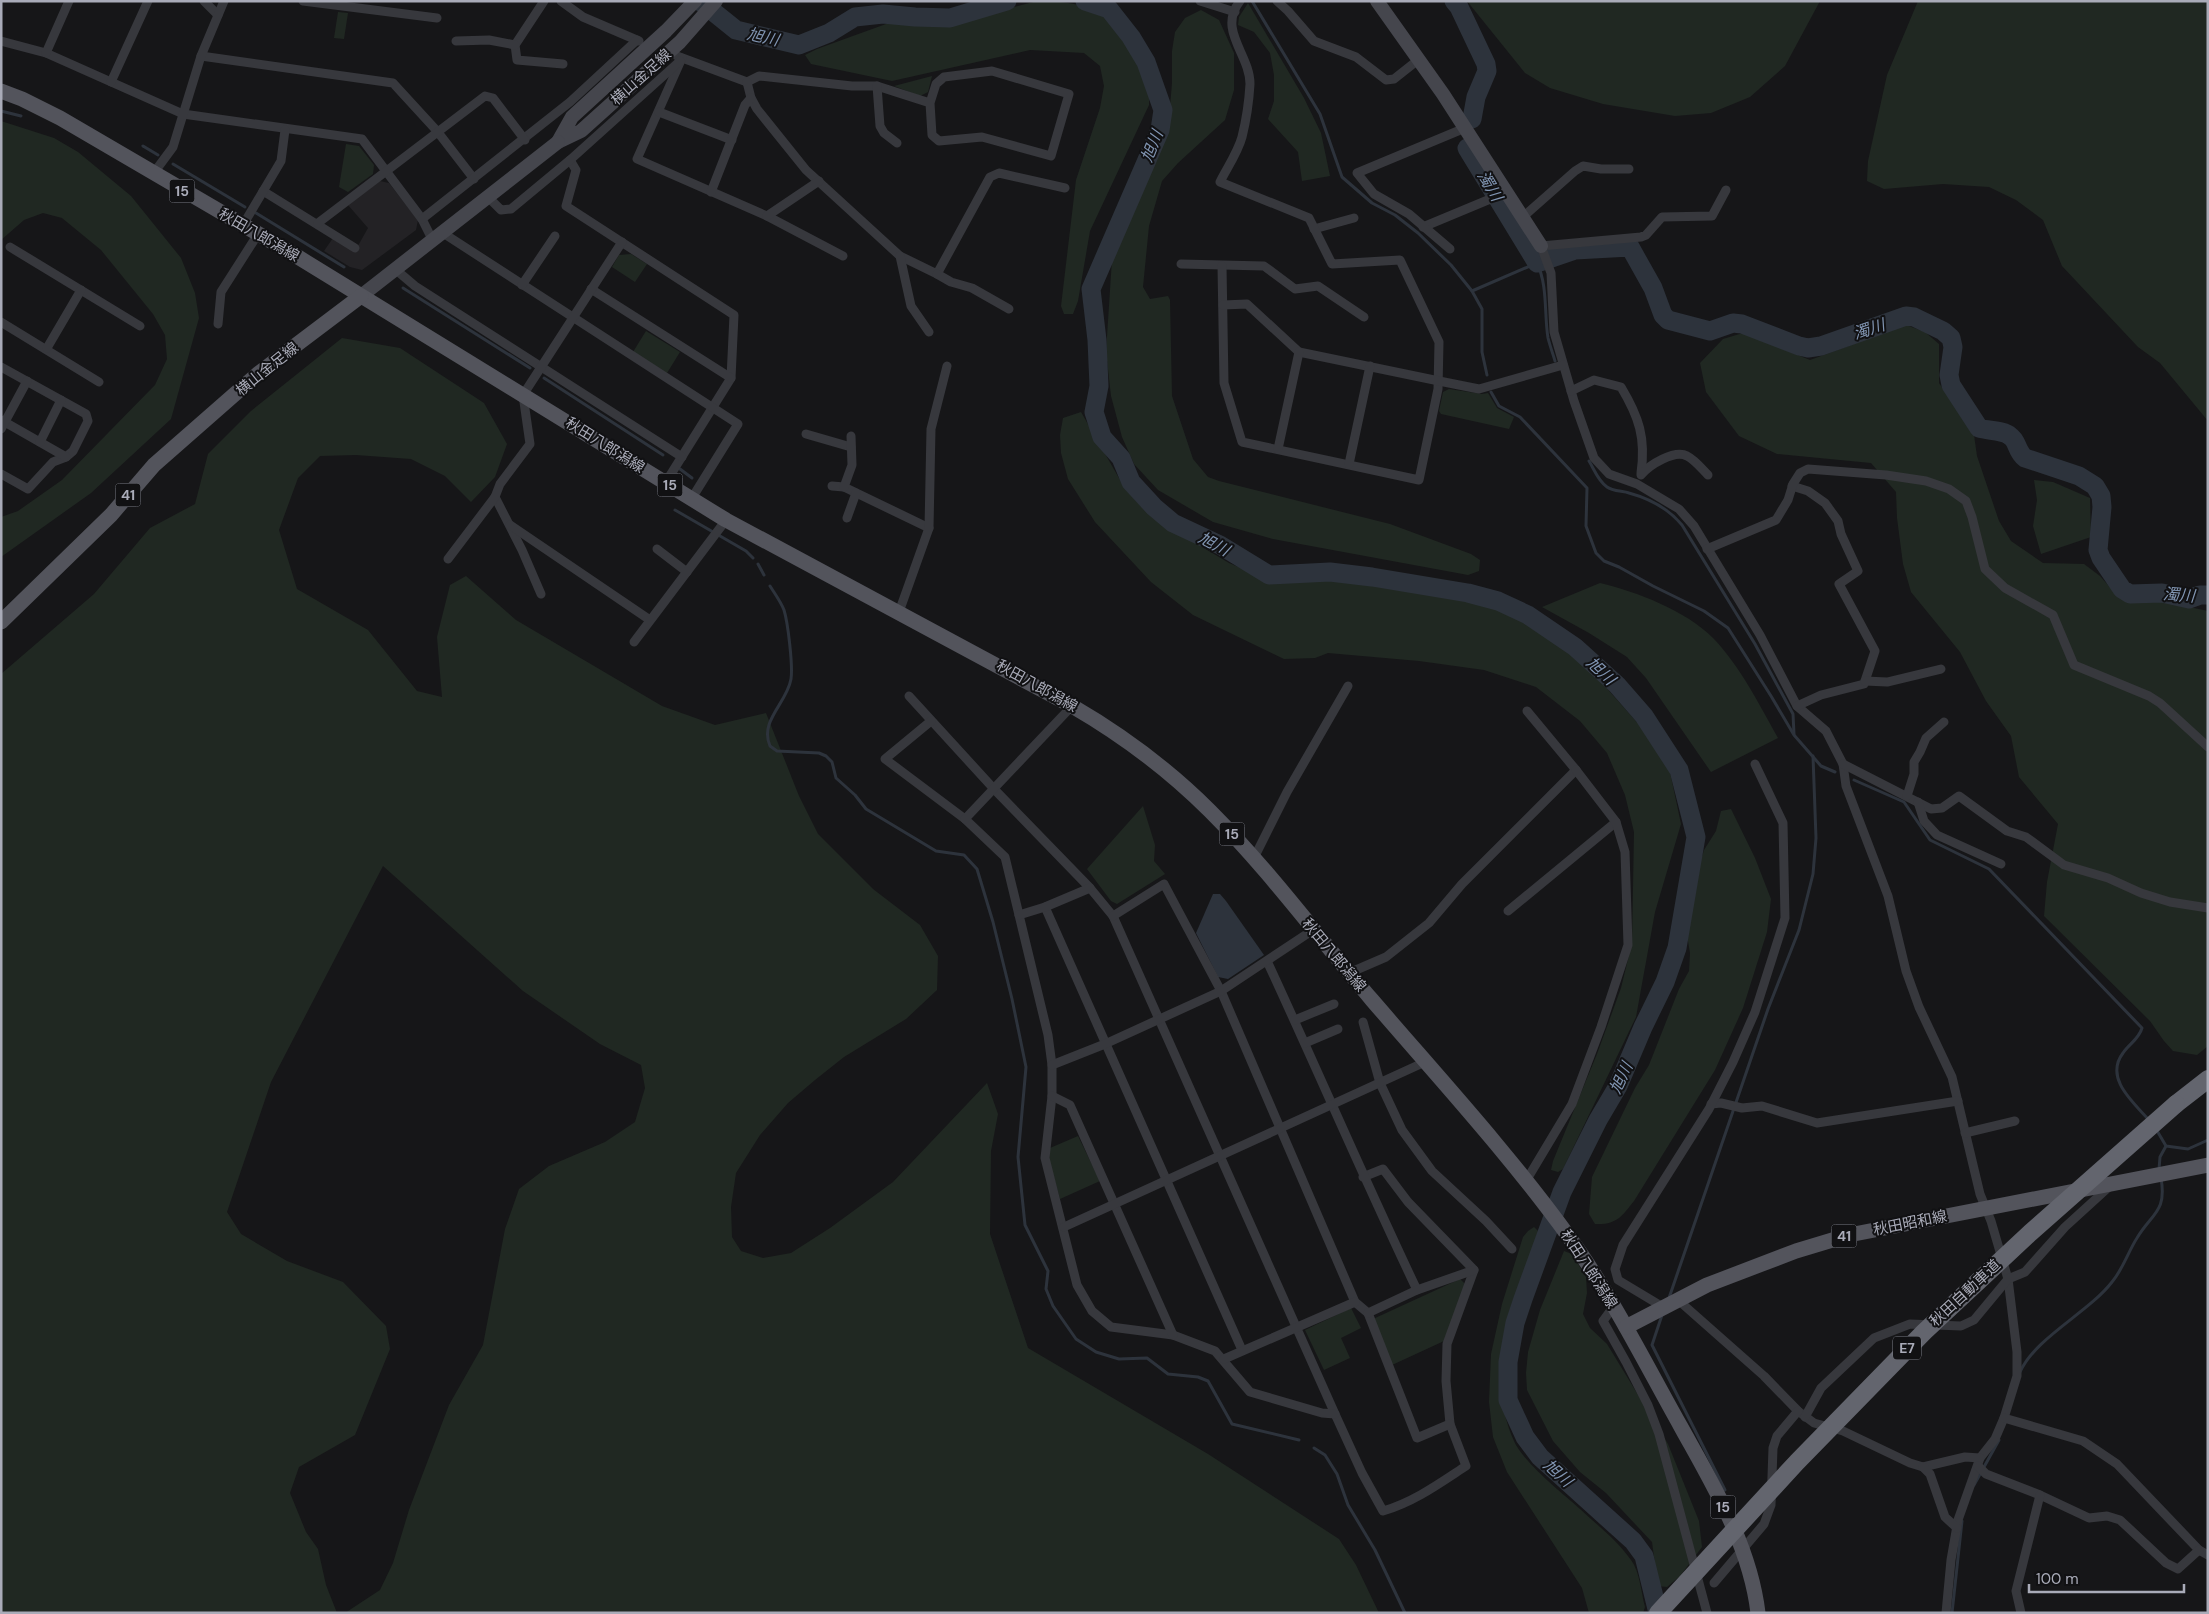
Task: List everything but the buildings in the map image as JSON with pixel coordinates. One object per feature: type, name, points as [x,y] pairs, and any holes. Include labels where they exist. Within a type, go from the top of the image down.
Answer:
[{"type":"highway","name":"秋田自動車道","points":[[1658,1613],[1797,1462],[1924,1332],[2030,1233],[2176,1104],[2208,1079]]},
{"type":"main road","name":"秋田八郎潟線","points":[[1,91],[60,118],[153,174],[244,225],[524,395],[692,498],[720,529],[899,612],[1114,730],[1163,768],[1209,810],[1254,858],[1530,1186],[1571,1239],[1614,1306],[1713,1485],[1743,1548],[1756,1596],[1758,1613]]},
{"type":"main road","name":"横山金足線","points":[[1,622],[111,515],[154,465],[260,373],[361,296]]},
{"type":"main road","name":"秋田昭和線","points":[[1626,1327],[1707,1285],[1796,1251],[1849,1234],[2208,1165]]},
{"type":"street","points":[[46,53],[69,1]]},
{"type":"street","points":[[111,82],[148,1]]},
{"type":"street","points":[[204,1],[218,16]]},
{"type":"street","points":[[153,174],[173,147],[201,56],[224,1]]},
{"type":"street","points":[[303,1],[352,4],[437,18]]},
{"type":"street","points":[[544,1],[515,45],[517,60],[563,64]]},
{"type":"street","points":[[422,219],[525,140],[638,40],[583,17],[561,1]]},
{"type":"street","name":"横山金足線","points":[[558,142],[572,117],[666,31],[695,1]]},
{"type":"street","name":"横山金足線","points":[[361,296],[558,142],[581,131],[680,42],[716,1]]},
{"type":"street","points":[[1200,1],[1235,12]]},
{"type":"street","points":[[1222,266],[1224,383],[1242,442],[1419,480],[1439,381],[1439,342],[1400,260],[1332,264],[1308,218],[1220,182],[1242,138],[1250,82],[1246,61],[1231,26],[1240,1]]},
{"type":"street","points":[[1277,1],[1314,41],[1356,57],[1386,80],[1394,79],[1418,60]]},
{"type":"street","points":[[1377,1],[1465,128],[1500,195],[1523,217],[1542,250],[1548,265],[1554,332],[1571,392],[1594,458],[1609,474],[1637,484],[1679,509],[1694,526],[1760,635],[1797,706],[1826,731],[1843,764],[1846,786],[1888,896],[1906,971],[1919,1007],[1952,1077],[1980,1194],[1987,1209],[2008,1280],[2017,1352],[2017,1376],[2006,1419],[1981,1466],[1957,1528],[1946,1613]]},
{"type":"street","points":[[456,41],[489,40],[515,45]]},
{"type":"street","points":[[1,41],[46,53],[183,114],[285,130],[362,139],[422,219],[438,237],[522,285],[738,424],[692,498]]},
{"type":"street","points":[[201,56],[393,84],[437,132],[474,179]]},
{"type":"street","points":[[680,57],[747,82],[759,76],[852,86],[877,86],[930,103]]},
{"type":"street","points":[[680,57],[659,112],[637,159],[766,216],[843,256]]},
{"type":"street","points":[[488,198],[501,210],[511,209],[570,160],[680,57]]},
{"type":"street","points":[[992,71],[1069,94],[1051,156],[982,137],[939,141],[932,134],[930,103],[936,84],[944,78],[992,71]]},
{"type":"street","points":[[747,82],[751,98],[757,109],[806,170],[900,256],[951,282],[972,288],[1010,308]]},
{"type":"street","points":[[877,86],[880,126],[884,133],[897,143]]},
{"type":"street","points":[[318,223],[485,96],[493,98],[525,140]]},
{"type":"street","points":[[711,192],[745,106],[751,98]]},
{"type":"street","points":[[659,112],[732,140]]},
{"type":"street","points":[[1450,249],[1409,214],[1374,194],[1357,173],[1465,128]]},
{"type":"street","points":[[244,225],[281,160],[285,130]]},
{"type":"street","points":[[570,160],[576,170],[566,206],[734,315],[731,378],[666,482]]},
{"type":"street","points":[[1523,217],[1574,171],[1583,166],[1601,169],[1629,169]]},
{"type":"street","points":[[937,274],[990,177],[999,173],[1065,188]]},
{"type":"street","points":[[766,216],[819,181]]},
{"type":"street","points":[[1542,250],[1641,237],[1646,235],[1662,217],[1712,216],[1726,190]]},
{"type":"street","points":[[263,191],[318,223],[355,248]]},
{"type":"street","points":[[1424,227],[1500,195]]},
{"type":"street","points":[[1314,229],[1354,218]]},
{"type":"street","points":[[218,324],[221,292],[258,234]]},
{"type":"street","points":[[522,285],[555,236]]},
{"type":"street","points":[[448,559],[495,497],[500,484],[530,444],[524,395],[622,242]]},
{"type":"street","points":[[10,247],[140,326]]},
{"type":"street","points":[[900,256],[907,295],[911,306],[929,332]]},
{"type":"street","points":[[1181,264],[1264,266],[1295,289],[1318,286],[1364,317]]},
{"type":"street","points":[[395,269],[415,286],[682,457]]},
{"type":"street","points":[[591,289],[731,378]]},
{"type":"street","points":[[47,348],[81,290]]},
{"type":"street","points":[[1223,306],[1247,304],[1299,352],[1479,389],[1563,365]]},
{"type":"street","points":[[1,322],[47,348],[99,382]]},
{"type":"street","points":[[1278,449],[1299,352]]},
{"type":"street","points":[[899,612],[929,528],[932,429],[947,366]]},
{"type":"street","points":[[1349,464],[1370,366]]},
{"type":"street","points":[[1,367],[86,414],[88,421],[72,451],[66,457],[53,462],[28,489],[1,474]]},
{"type":"street","points":[[1571,392],[1594,380],[1621,387],[1635,410],[1641,432],[1642,473],[1637,484]]},
{"type":"street","points":[[28,381],[2,424],[66,457]]},
{"type":"street","points":[[40,442],[61,400]]},
{"type":"street","points":[[806,434],[851,447]]},
{"type":"street","points":[[844,487],[852,465],[851,436]]},
{"type":"street","points":[[1642,473],[1654,464],[1676,455],[1686,455],[1708,475]]},
{"type":"street","points":[[1707,549],[1776,520],[1788,500],[1792,486],[1800,473],[1808,469],[1886,475],[1926,481],[1949,489],[1966,501],[1985,569],[2005,588],[2053,616],[2074,665],[2148,696],[2160,703],[2208,747]]},
{"type":"street","points":[[832,486],[844,487],[856,492],[929,528]]},
{"type":"street","points":[[1792,486],[1808,491],[1825,502],[1838,521],[1841,534],[1858,571],[1839,584],[1874,646],[1874,655],[1864,684],[1821,696],[1797,706]]},
{"type":"street","points":[[847,518],[856,492]]},
{"type":"street","points":[[495,497],[510,525],[541,594]]},
{"type":"street","points":[[510,525],[650,620]]},
{"type":"street","points":[[634,642],[720,529]]},
{"type":"street","points":[[656,549],[687,572]]},
{"type":"street","points":[[1864,681],[1887,682],[1941,669]]},
{"type":"street","points":[[1254,858],[1287,792],[1348,686]]},
{"type":"street","points":[[909,696],[994,789],[1090,888],[1113,916],[1335,1414],[1362,1473],[1383,1510],[1396,1507],[1427,1492],[1466,1466],[1450,1424],[1446,1381],[1446,1344],[1474,1270]]},
{"type":"street","points":[[965,819],[1072,706]]},
{"type":"street","points":[[1527,710],[1616,822],[1625,852],[1628,945],[1602,1027],[1572,1104],[1530,1186]]},
{"type":"street","points":[[931,721],[885,759],[965,819],[1005,858],[1048,1035],[1052,1065],[1052,1096],[1045,1158],[1064,1227],[1077,1285],[1092,1311],[1111,1327],[1172,1335],[1215,1351],[1224,1359],[1233,1374],[1250,1392],[1322,1413],[1335,1414]]},
{"type":"street","points":[[1907,796],[1914,774],[1914,762],[1926,738],[1944,722]]},
{"type":"street","points":[[1663,1307],[1618,1280],[1615,1269],[1623,1245],[1711,1104],[1733,1062],[1755,1012],[1786,918],[1783,823],[1755,764]]},
{"type":"street","points":[[1843,764],[1931,809],[1942,808],[1959,796],[2007,831],[2026,837],[2064,865],[2108,878],[2170,902],[2208,908]]},
{"type":"street","points":[[1349,973],[1386,957],[1429,923],[1462,884],[1576,770]]},
{"type":"street","points":[[1918,802],[1924,821],[1938,835],[2001,864]]},
{"type":"street","points":[[1508,911],[1616,822]]},
{"type":"street","points":[[1113,916],[1164,884],[1221,991],[1355,1302],[1368,1314],[1417,1438],[1450,1424]]},
{"type":"street","points":[[1019,915],[1045,908],[1090,888]]},
{"type":"street","points":[[1045,908],[1242,1350]]},
{"type":"street","points":[[1052,1065],[1105,1044],[1221,991],[1313,930]]},
{"type":"street","points":[[1268,961],[1334,1104],[1363,1177],[1417,1290]]},
{"type":"street","points":[[1295,1020],[1334,1004]]},
{"type":"street","points":[[1362,1022],[1380,1083],[1402,1130],[1432,1171],[1486,1221],[1512,1249]]},
{"type":"street","points":[[1305,1043],[1338,1029]]},
{"type":"street","points":[[1064,1227],[1425,1062]]},
{"type":"street","points":[[1052,1096],[1070,1105],[1172,1335]]},
{"type":"street","points":[[1711,1104],[1737,1107],[1762,1106],[1817,1123],[1958,1101]]},
{"type":"street","points":[[1965,1133],[2015,1121]]},
{"type":"street","points":[[1363,1177],[1383,1169],[1408,1202],[1474,1270]]},
{"type":"street","points":[[1714,1583],[1768,1517],[1771,1504],[1773,1448],[1777,1436],[1801,1414],[1821,1388],[1874,1338],[1910,1324],[1953,1326],[1974,1320],[2008,1280],[2025,1272],[2065,1227],[2113,1184]]},
{"type":"street","points":[[1368,1314],[1417,1290],[1474,1270]]},
{"type":"street","points":[[1678,1300],[1764,1376],[1801,1414],[1814,1423],[1843,1431],[1922,1467],[1930,1474],[1945,1517],[1957,1528]]},
{"type":"street","points":[[1224,1359],[1355,1302]]},
{"type":"street","points":[[1614,1306],[1603,1321],[1639,1388],[1659,1434],[1707,1613]]},
{"type":"street","points":[[2006,1419],[2083,1441],[2117,1464],[2199,1550],[2208,1555]]},
{"type":"street","points":[[1922,1467],[1965,1457],[2089,1518],[2106,1516],[2120,1520],[2166,1563],[2178,1569],[2199,1550]]},
{"type":"street","points":[[2022,1613],[2016,1591],[2040,1495]]},
{"type":"shaded area","points":[[1037,1],[1080,5],[1096,11],[1110,20],[1123,36],[1135,56],[1149,91],[1149,105],[1090,231],[1078,301],[1073,314],[1064,314],[1061,306],[1076,180],[1100,108],[1104,86],[1100,66],[1084,53],[1030,50],[892,81],[811,64],[805,55],[886,24],[903,21],[945,25]]},
{"type":"shaded area","points":[[1467,1],[1820,1],[1785,66],[1750,97],[1711,113],[1675,116],[1603,104],[1550,88],[1525,73]]},
{"type":"shaded area","points":[[1918,1],[2208,1],[2208,421],[2160,363],[2138,347],[2062,266],[2043,220],[2016,200],[1989,187],[1943,184],[1884,189],[1867,181],[1868,161],[1887,75]]},
{"type":"shaded area","points":[[1248,3],[1304,98],[1321,133],[1330,176],[1302,181],[1298,152],[1268,119],[1274,101],[1274,75],[1270,53],[1254,32],[1238,25],[1239,17]]},
{"type":"shaded area","points":[[1201,10],[1219,20],[1234,53],[1234,90],[1225,120],[1178,163],[1162,181],[1149,226],[1143,287],[1150,299],[1168,296],[1170,300],[1172,396],[1193,459],[1208,477],[1219,481],[1390,524],[1471,554],[1480,560],[1479,571],[1468,575],[1273,539],[1213,522],[1158,490],[1134,464],[1122,437],[1111,396],[1106,352],[1112,259],[1123,229],[1168,130],[1172,83],[1172,51],[1175,32],[1185,18]]},
{"type":"shaded area","points":[[338,12],[348,13],[344,39],[334,38]]},
{"type":"shaded area","points":[[932,76],[928,92],[920,96],[894,86]]},
{"type":"shaded area","points":[[1,121],[54,138],[78,152],[131,196],[181,258],[195,293],[199,318],[171,419],[91,493],[1,557],[1,517],[18,511],[62,480],[155,385],[167,359],[165,335],[153,314],[101,250],[62,218],[43,213],[24,220],[1,240]]},
{"type":"shaded area","points":[[346,144],[359,146],[374,165],[373,174],[348,192],[339,187]]},
{"type":"shaded area","points":[[380,181],[389,183],[418,220],[416,230],[362,270],[350,267],[324,251],[333,238],[353,251],[359,244],[368,228],[348,205]]},
{"type":"shaded area","points":[[631,254],[647,264],[635,282],[612,267],[619,255]]},
{"type":"shaded area","points":[[1906,325],[1925,332],[1939,344],[1939,383],[1974,435],[1977,456],[1999,521],[2011,541],[2043,563],[2084,564],[2100,576],[2116,594],[2132,602],[2166,602],[2208,611],[2208,1046],[2197,1055],[2173,1051],[2150,1021],[2044,916],[2047,882],[2058,824],[2019,777],[2011,736],[1986,701],[1960,652],[1911,592],[1903,564],[1897,518],[1896,492],[1871,463],[1777,454],[1739,436],[1706,392],[1700,363],[1723,339],[1743,333],[1810,360]]},
{"type":"shaded area","points":[[646,331],[680,352],[667,373],[633,352]]},
{"type":"shaded area","points":[[342,338],[400,348],[484,403],[507,444],[495,477],[471,502],[445,476],[411,459],[356,455],[320,456],[298,478],[279,530],[297,589],[368,630],[417,691],[442,697],[437,637],[450,585],[466,576],[516,620],[662,706],[715,725],[766,713],[799,796],[818,834],[873,889],[920,925],[938,956],[937,990],[906,1019],[844,1057],[815,1080],[788,1103],[760,1135],[736,1173],[731,1207],[732,1237],[741,1251],[763,1258],[791,1253],[830,1228],[893,1182],[987,1083],[998,1114],[991,1151],[990,1234],[1028,1348],[1208,1454],[1339,1539],[1356,1565],[1379,1613],[345,1613],[380,1590],[393,1563],[409,1510],[449,1405],[483,1345],[505,1229],[519,1189],[549,1166],[605,1142],[635,1122],[645,1088],[641,1065],[600,1044],[523,991],[383,866],[271,1082],[227,1212],[241,1234],[287,1261],[343,1282],[386,1326],[390,1349],[355,1435],[299,1467],[290,1493],[306,1532],[318,1549],[326,1585],[337,1613],[1,1613],[1,674],[94,594],[150,528],[195,504],[208,454],[251,411]]},
{"type":"shaded area","points":[[1449,389],[1482,394],[1488,393],[1497,408],[1514,417],[1509,429],[1441,414],[1439,411],[1443,392]]},
{"type":"shaded area","points":[[1081,412],[1123,485],[1136,501],[1172,529],[1229,563],[1264,578],[1350,581],[1474,600],[1502,607],[1568,649],[1594,674],[1643,729],[1670,772],[1681,824],[1655,912],[1636,1017],[1563,1169],[1558,1172],[1551,1170],[1621,988],[1632,943],[1634,832],[1625,795],[1607,753],[1580,721],[1536,687],[1484,670],[1419,661],[1328,653],[1315,658],[1284,659],[1193,615],[1151,582],[1095,522],[1068,479],[1061,453],[1060,435],[1063,418]]},
{"type":"shaded area","points":[[2034,480],[2053,482],[2090,498],[2091,537],[2041,554],[2033,526],[2037,500]]},
{"type":"shaded area","points":[[1600,583],[1629,591],[1660,603],[1702,628],[1732,661],[1778,738],[1711,772],[1646,678],[1627,657],[1542,607]]},
{"type":"shaded area","points":[[1143,806],[1155,845],[1154,861],[1165,874],[1117,904],[1111,901],[1087,869]]},
{"type":"shaded area","points":[[1731,809],[1755,858],[1771,899],[1767,932],[1743,1008],[1715,1070],[1634,1201],[1614,1221],[1595,1224],[1589,1214],[1592,1177],[1635,1088],[1649,1065],[1679,989],[1689,971],[1690,953],[1686,929],[1695,879],[1704,850],[1716,831],[1721,811]]},
{"type":"shaded area","points":[[1213,894],[1220,894],[1226,901],[1264,955],[1228,979],[1218,977],[1196,933]]},
{"type":"shaded area","points":[[1078,1136],[1100,1181],[1060,1199],[1049,1160],[1050,1148]]},
{"type":"shaded area","points":[[1534,1227],[1538,1231],[1513,1308],[1507,1335],[1502,1389],[1505,1415],[1514,1441],[1526,1458],[1544,1477],[1614,1540],[1631,1560],[1640,1582],[1645,1607],[1643,1613],[1589,1613],[1582,1588],[1507,1472],[1493,1437],[1489,1402],[1491,1354],[1502,1304],[1523,1237]]},
{"type":"shaded area","points":[[1564,1251],[1572,1254],[1586,1277],[1587,1293],[1583,1314],[1590,1328],[1607,1344],[1668,1444],[1699,1521],[1702,1547],[1680,1576],[1667,1587],[1658,1586],[1652,1542],[1606,1493],[1580,1472],[1553,1441],[1527,1390],[1528,1352],[1540,1310]]},
{"type":"shaded area","points":[[1460,1279],[1466,1285],[1444,1341],[1392,1365],[1373,1319]]},
{"type":"shaded area","points":[[1351,1308],[1361,1328],[1341,1338],[1350,1358],[1324,1370],[1305,1330]]},
{"type":"waterway","name":"旭川","points":[[700,1],[736,30],[799,45],[829,33],[855,17],[883,14],[950,18],[1007,1]]},
{"type":"waterway","name":"旭川","points":[[1085,1],[1109,9],[1131,37],[1146,62],[1163,110],[1160,130],[1091,289],[1097,340],[1099,386],[1094,412],[1102,437],[1121,458],[1131,482],[1154,507],[1173,523],[1220,545],[1269,575],[1330,572],[1372,577],[1468,593],[1498,601],[1528,615],[1575,647],[1617,685],[1644,716],[1679,770],[1696,837],[1677,948],[1665,982],[1643,1027],[1618,1086],[1598,1120],[1562,1192],[1515,1323],[1508,1362],[1508,1400],[1525,1437],[1540,1457],[1633,1541],[1644,1556],[1658,1613]]},
{"type":"waterway","points":[[1252,1],[1320,114],[1342,177],[1372,203],[1395,215],[1418,233],[1451,265],[1472,291],[1482,309],[1482,352],[1487,375]]},
{"type":"waterway","name":"濁川","points":[[1454,1],[1459,7],[1486,64],[1487,71],[1476,97],[1472,119]]},
{"type":"waterway","points":[[1,111],[21,116]]},
{"type":"waterway","points":[[143,146],[158,155]]},
{"type":"waterway","name":"濁川","points":[[1467,148],[1537,263],[1575,250],[1630,247],[1653,288],[1663,315],[1668,320],[1710,331],[1733,323],[1742,324],[1808,348],[1821,346],[1906,316],[1914,317],[1943,331],[1951,338],[1953,347],[1949,375],[1951,385],[1979,428],[2007,434],[2013,438],[2025,458],[2079,476],[2095,486],[2101,496],[2102,507],[2098,550],[2101,558],[2122,589],[2130,594],[2162,593],[2189,599],[2200,595],[2208,595]]},
{"type":"waterway","points":[[173,164],[245,207]]},
{"type":"waterway","points":[[256,213],[344,267]]},
{"type":"waterway","points":[[1472,291],[1537,263],[1543,281],[1548,338],[1555,361]]},
{"type":"waterway","points":[[403,288],[530,368]]},
{"type":"waterway","points":[[544,378],[663,455]]},
{"type":"waterway","points":[[1491,392],[1499,406],[1520,417],[1587,488],[1586,526],[1596,553],[1604,561],[1704,611],[1728,628],[1794,735],[1821,766],[1835,772]]},
{"type":"waterway","points":[[1589,461],[1607,487],[1652,501],[1665,509],[1682,525],[1755,644],[1793,714],[1794,734]]},
{"type":"waterway","points":[[680,469],[692,478]]},
{"type":"waterway","points":[[675,510],[746,551],[753,558]]},
{"type":"waterway","points":[[758,564],[764,575]]},
{"type":"waterway","points":[[770,586],[786,616],[790,644],[791,673],[788,688],[768,728],[770,746],[777,751],[819,753],[826,756],[832,762],[836,778],[855,795],[866,809],[936,851],[964,855],[977,869],[993,922],[1026,1067],[1018,1157],[1025,1225],[1048,1271],[1046,1289],[1053,1306],[1076,1339],[1096,1352],[1119,1359],[1147,1358],[1168,1374],[1198,1377],[1208,1381],[1232,1424],[1299,1440]]},
{"type":"waterway","points":[[1669,1298],[1768,1009],[1799,930],[1813,874],[1816,838],[1813,756]]},
{"type":"waterway","points":[[1854,780],[1904,802],[1930,840],[1989,869],[2142,1028],[2139,1035],[2123,1053],[2118,1062],[2117,1071],[2123,1089],[2149,1120]]},
{"type":"waterway","points":[[2156,1129],[2166,1146],[2188,1149],[2208,1140]]},
{"type":"waterway","points":[[2159,1169],[2160,1157],[2166,1146]]},
{"type":"waterway","points":[[2020,1372],[2028,1359],[2050,1336],[2090,1304],[2116,1277],[2137,1238],[2160,1205],[2162,1198],[2161,1178]]},
{"type":"waterway","points":[[1662,1315],[1652,1345],[1725,1490]]},
{"type":"waterway","points":[[1974,1485],[1999,1440]]},
{"type":"waterway","points":[[1314,1448],[1325,1455],[1337,1474],[1348,1505],[1375,1550],[1405,1613]]},
{"type":"waterway","points":[[1952,1613],[1962,1521]]}]
